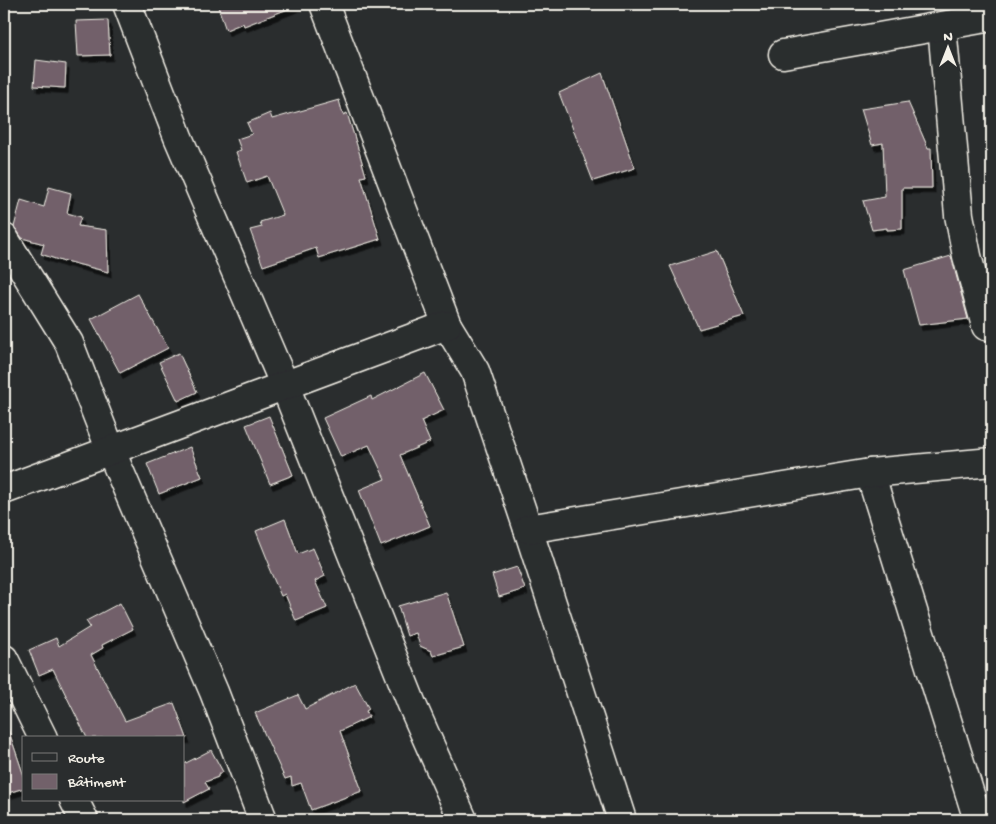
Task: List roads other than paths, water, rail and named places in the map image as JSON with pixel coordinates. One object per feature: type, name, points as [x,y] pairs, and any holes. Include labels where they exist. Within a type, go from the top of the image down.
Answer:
[{"type":"street","points":[[127,4],[178,137],[285,386],[413,707],[463,820]]},
{"type":"street","points":[[324,4],[448,325],[475,371],[622,820]]},
{"type":"street","points":[[783,54],[992,17]]},
{"type":"street","points":[[942,26],[959,215],[967,256],[986,326]]},
{"type":"street","points":[[4,238],[69,343],[111,451],[214,692],[263,820]]},
{"type":"street","points":[[4,490],[448,325]]},
{"type":"street","points":[[528,529],[870,473],[992,462]]},
{"type":"street","points":[[870,473],[978,820]]},
{"type":"street","points":[[4,659],[42,736]]},
{"type":"street","points":[[75,802],[84,820]]}]
